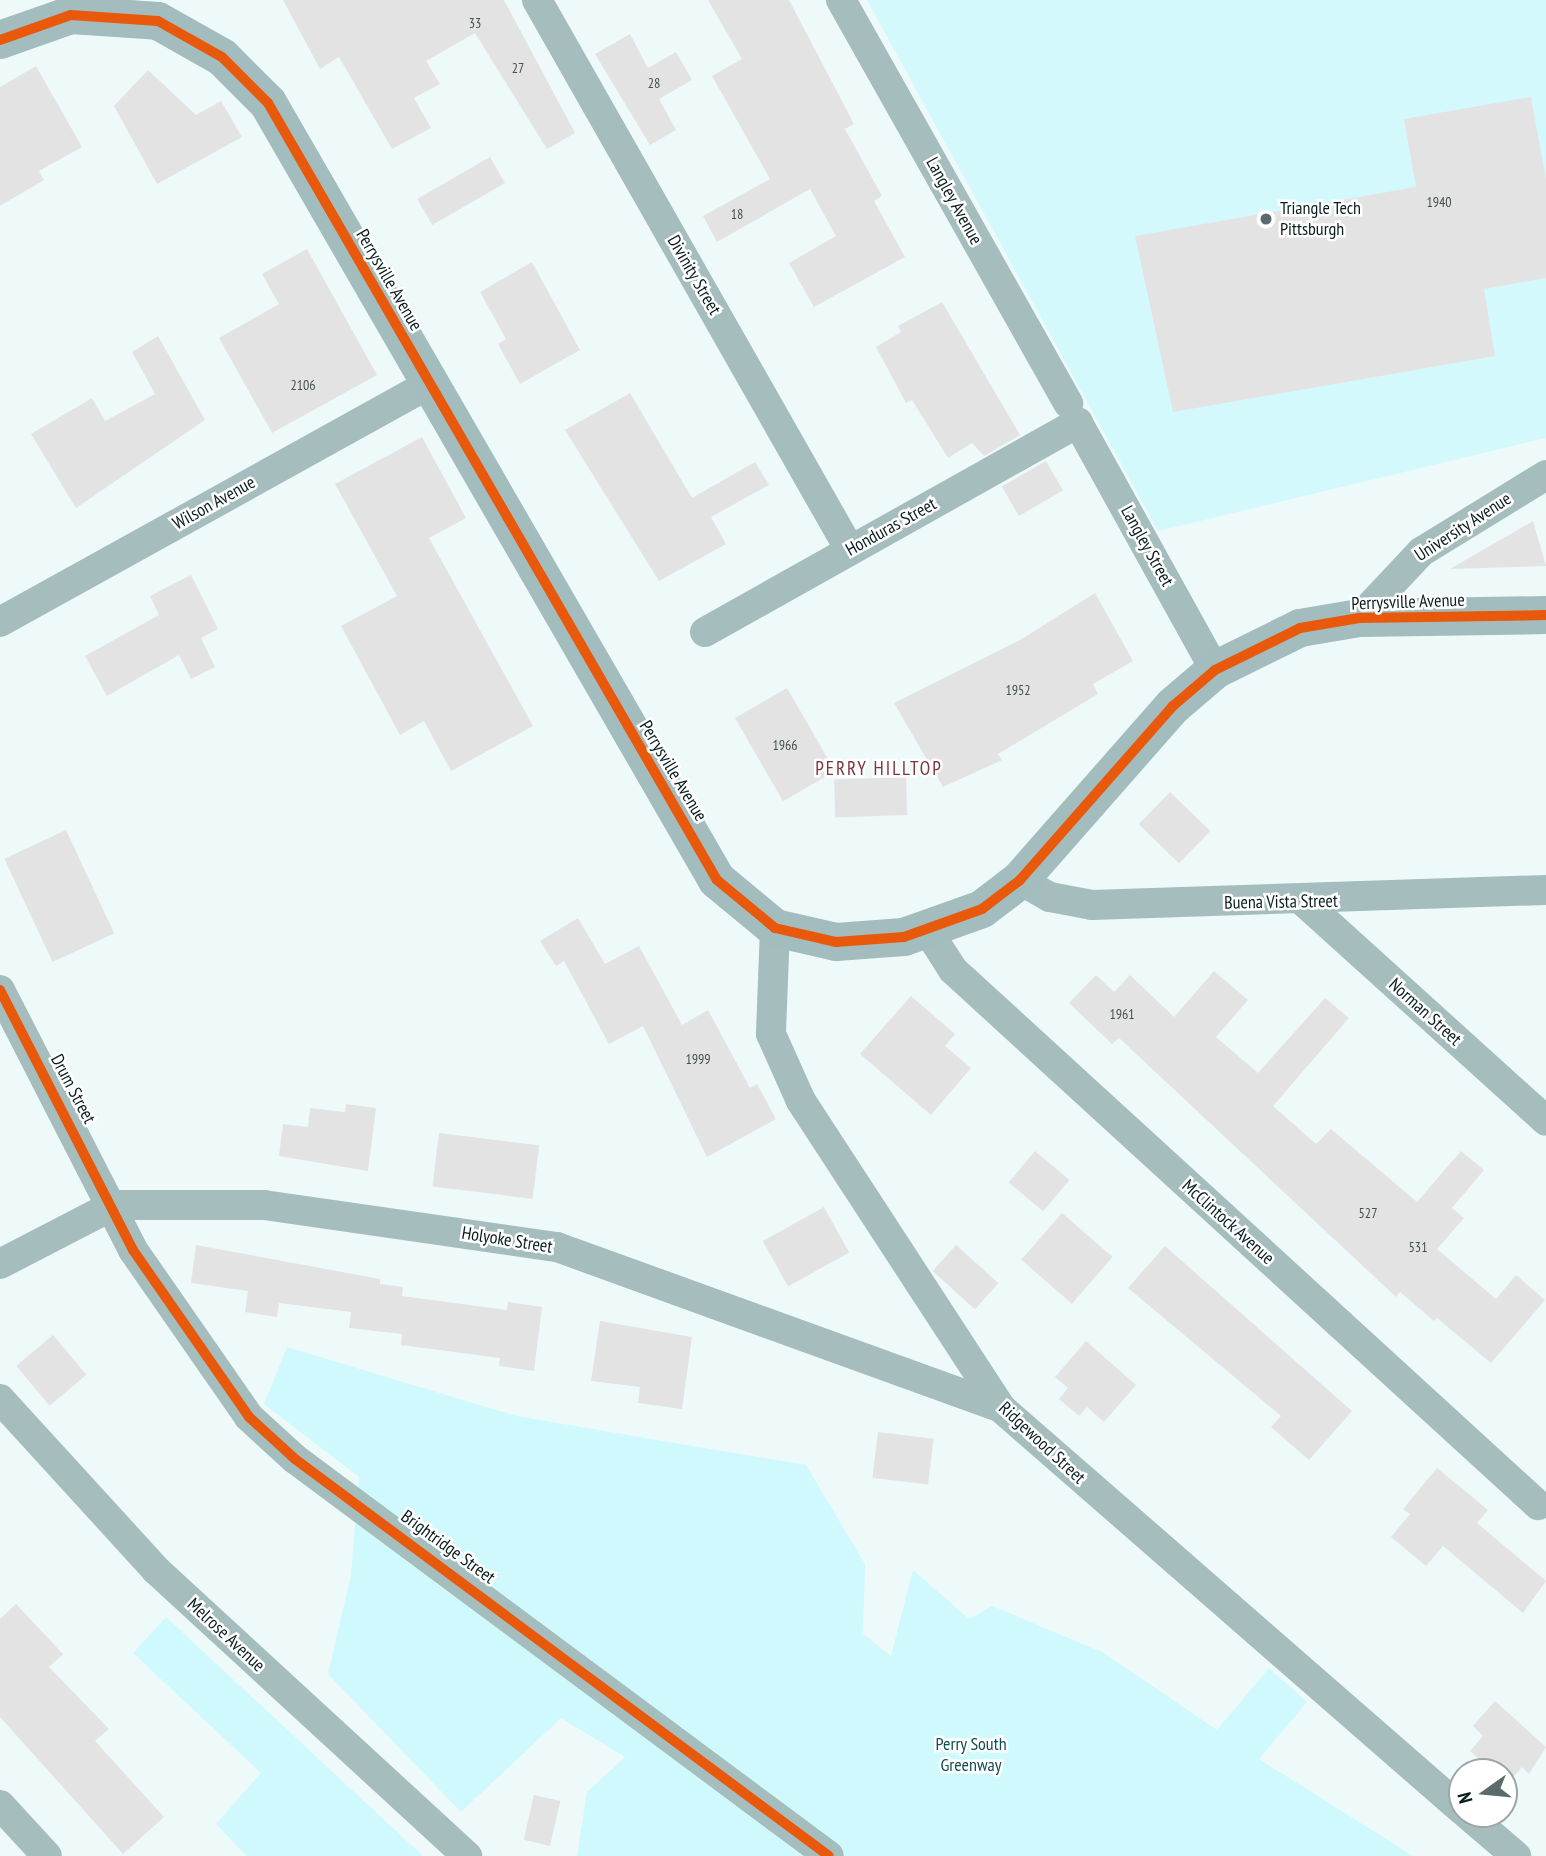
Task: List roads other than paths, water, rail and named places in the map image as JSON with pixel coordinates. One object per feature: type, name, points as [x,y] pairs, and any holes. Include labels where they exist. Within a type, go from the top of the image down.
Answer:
[{"type":"street","name":"Divinity Street","points":[[537,0],[850,550]]},
{"type":"street","name":"Langley Avenue","points":[[841,0],[1073,413]]},
{"type":"street","name":"Perrysville Avenue","points":[[0,40],[72,7],[158,21],[222,57],[268,103],[717,880],[775,928],[836,942],[928,930],[982,909],[1020,880],[1172,706],[1215,670],[1300,628],[1359,618],[1546,615]]},
{"type":"street","name":"Wilson Avenue","points":[[0,622],[429,384]]},
{"type":"street","name":"Honduras Street","points":[[705,632],[850,550],[1073,413]]},
{"type":"street","name":"Langley Street","points":[[1073,413],[1215,670]]},
{"type":"street","name":"University Avenue","points":[[1359,618],[1420,552],[1546,475]]},
{"type":"street","name":"Buena Vista Street","points":[[1020,880],[1050,897],[1092,905],[1304,902],[1546,890]]},
{"type":"street","name":"Norman Street","points":[[1304,902],[1546,1121]]},
{"type":"street","name":"Ridgewood Street","points":[[775,928],[772,1034],[801,1101],[1001,1408],[1448,1798]]},
{"type":"street","name":"McClintock Avenue","points":[[928,930],[953,970],[1538,1505]]},
{"type":"street","name":"Drum Street","points":[[0,990],[114,1205]]},
{"type":"street","name":"Holyoke Street","points":[[0,1264],[114,1205],[264,1205],[557,1247],[1001,1408]]},
{"type":"street","name":"Brightridge Street","points":[[114,1205],[133,1250],[250,1417],[295,1459],[829,1856]]},
{"type":"street","name":"Melrose Avenue","points":[[0,1399],[156,1570],[467,1856]]},
{"type":"street","points":[[0,1805],[47,1856]]},
{"type":"street","points":[[1483,1828],[1516,1856]]},
{"type":"place","name":"Triangle Tech Pittsburgh","points":[[1266,219]]},
{"type":"district","name":"PERRY HILLTOP","points":[[879,769]]},
{"type":"park label","name":"Perry South Greenway","points":[[971,1755]]}]
